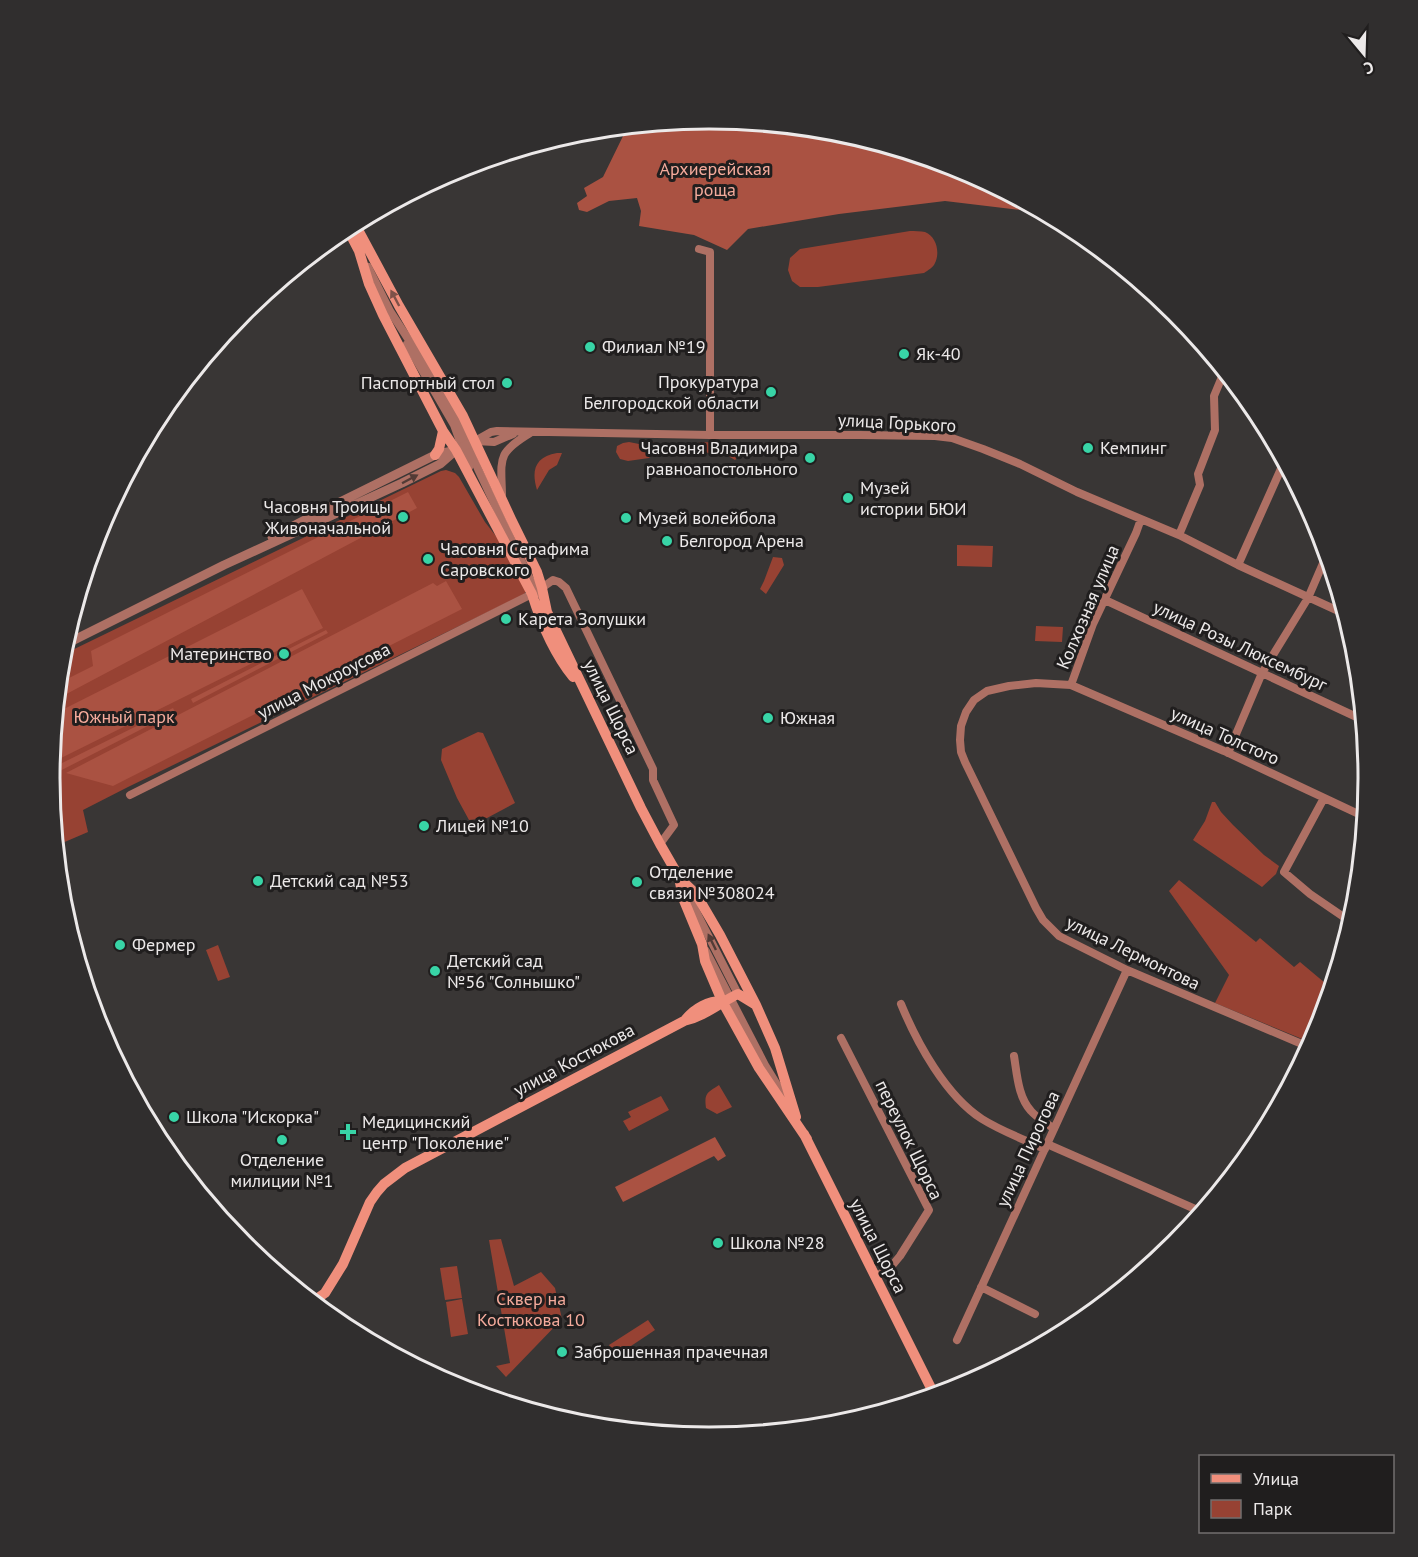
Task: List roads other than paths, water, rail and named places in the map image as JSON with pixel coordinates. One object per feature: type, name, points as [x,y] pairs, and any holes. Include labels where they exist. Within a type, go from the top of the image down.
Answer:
[{"type":"main road","points":[[359,232],[463,416],[465,446],[478,492],[537,591]]},
{"type":"main road","points":[[352,237],[383,315],[443,431],[465,446],[502,499],[537,572],[539,617],[560,661],[586,694]]},
{"type":"main road","points":[[435,455],[439,449],[443,431]]},
{"type":"main road","name":"улица Щорса","points":[[537,591],[660,844],[679,877],[696,894],[756,1005],[774,1048],[793,1110],[930,1388]]},
{"type":"main road","name":"улица Щорса","points":[[679,877],[683,898],[702,944],[705,961],[730,998],[759,1068],[807,1139]]},
{"type":"main road","points":[[730,998],[756,1005]]},
{"type":"main road","name":"улица Костюкова","points":[[319,1297],[330,1286],[349,1251],[370,1202],[384,1184],[405,1168],[684,1021],[709,1012],[730,998]]},
{"type":"main road","points":[[887,1300],[906,1326],[937,1386]]},
{"type":"street","points":[[699,249],[710,252],[710,435]]},
{"type":"street","points":[[359,251],[390,311],[451,405],[459,422],[465,446],[537,591],[553,580],[566,588],[653,769],[653,780],[674,825],[660,844]]},
{"type":"street","points":[[1179,536],[1200,485],[1198,474],[1215,430],[1214,396],[1221,379]]},
{"type":"street","name":"улица Горького","points":[[465,446],[497,431],[952,438],[1035,471],[1336,610]]},
{"type":"street","points":[[502,499],[501,460],[513,443],[533,432]]},
{"type":"street","points":[[224,565],[289,528],[435,455],[465,446]]},
{"type":"street","points":[[75,639],[224,565],[402,483],[440,464],[465,446]]},
{"type":"street","points":[[1238,565],[1280,471]]},
{"type":"street","points":[[478,492],[516,549]]},
{"type":"street","name":"Колхозная улица","points":[[965,762],[960,740],[961,726],[966,712],[975,700],[987,692],[1009,686],[1036,683],[1071,685],[1093,624],[1141,519]]},
{"type":"street","points":[[1228,753],[1262,673],[1308,598],[1322,565]]},
{"type":"street","name":"улица Мокроусова","points":[[130,795],[537,591]]},
{"type":"street","name":"улица Розы Люксембург","points":[[1104,600],[1355,716]]},
{"type":"street","name":"улица Толстого","points":[[1071,685],[1228,753],[1357,813]]},
{"type":"street","name":"улица Лермонтова","points":[[965,762],[1043,920],[1059,936],[1127,970],[1208,1006],[1301,1044]]},
{"type":"street","points":[[1324,798],[1284,872],[1310,894],[1343,917]]},
{"type":"street","name":"улица Щорса","points":[[679,877],[730,998],[765,1065],[793,1110]]},
{"type":"street","name":"улица Пирогова","points":[[957,1340],[1127,970]]},
{"type":"street","points":[[901,1004],[918,1041],[946,1084],[963,1104],[984,1120],[1194,1209]]},
{"type":"street","name":"переулок Щорса","points":[[841,1038],[929,1210],[900,1256],[890,1268],[875,1277]]},
{"type":"street","points":[[1014,1056],[1018,1082],[1031,1112],[1054,1129]]},
{"type":"street","points":[[981,1287],[1035,1314]]},
{"type":"place","name":"Филиал №19","points":[[590,347]]},
{"type":"place","name":"Як-40","points":[[904,354]]},
{"type":"place","name":"Паспортный стол","points":[[507,383]]},
{"type":"place","name":"Прокуратура Белгородской области","points":[[771,392]]},
{"type":"place","name":"Кемпинг","points":[[1088,448]]},
{"type":"place","name":"Часовня Владимира равноапостольного","points":[[810,458]]},
{"type":"place","name":"Музей истории БЮИ","points":[[848,498]]},
{"type":"place","name":"Часовня Троицы Живоначальной","points":[[403,517]]},
{"type":"place","name":"Музей волейбола","points":[[626,518]]},
{"type":"place","name":"Белгород Арена","points":[[667,541]]},
{"type":"place","name":"Часовня Серафима Саровского","points":[[428,559]]},
{"type":"place","name":"Карета Золушки","points":[[506,619]]},
{"type":"place","name":"Материнство","points":[[284,654]]},
{"type":"place","name":"Южная","points":[[768,718]]},
{"type":"place","name":"Лицей №10","points":[[424,826]]},
{"type":"place","name":"Детский сад №53","points":[[258,881]]},
{"type":"place","name":"Отделение связи №308024","points":[[637,882]]},
{"type":"place","name":"Фермер","points":[[120,945]]},
{"type":"place","name":"Детский сад №56 \"Солнышко\"","points":[[435,971]]},
{"type":"place","name":"Школа \"Искорка\"","points":[[174,1117]]},
{"type":"place","name":"Медицинский центр \"Поколение\"","points":[[348,1132]]},
{"type":"place","name":"Отделение милиции №1","points":[[282,1140]]},
{"type":"place","name":"Школа №28","points":[[718,1243]]},
{"type":"place","name":"Заброшенная прачечная","points":[[562,1352]]},
{"type":"park label","name":"Архиерейская роща","points":[[715,180]]},
{"type":"park label","name":"Южный парк","points":[[124,717]]},
{"type":"park label","name":"Сквер на Костюкова 10","points":[[531,1309]]}]
